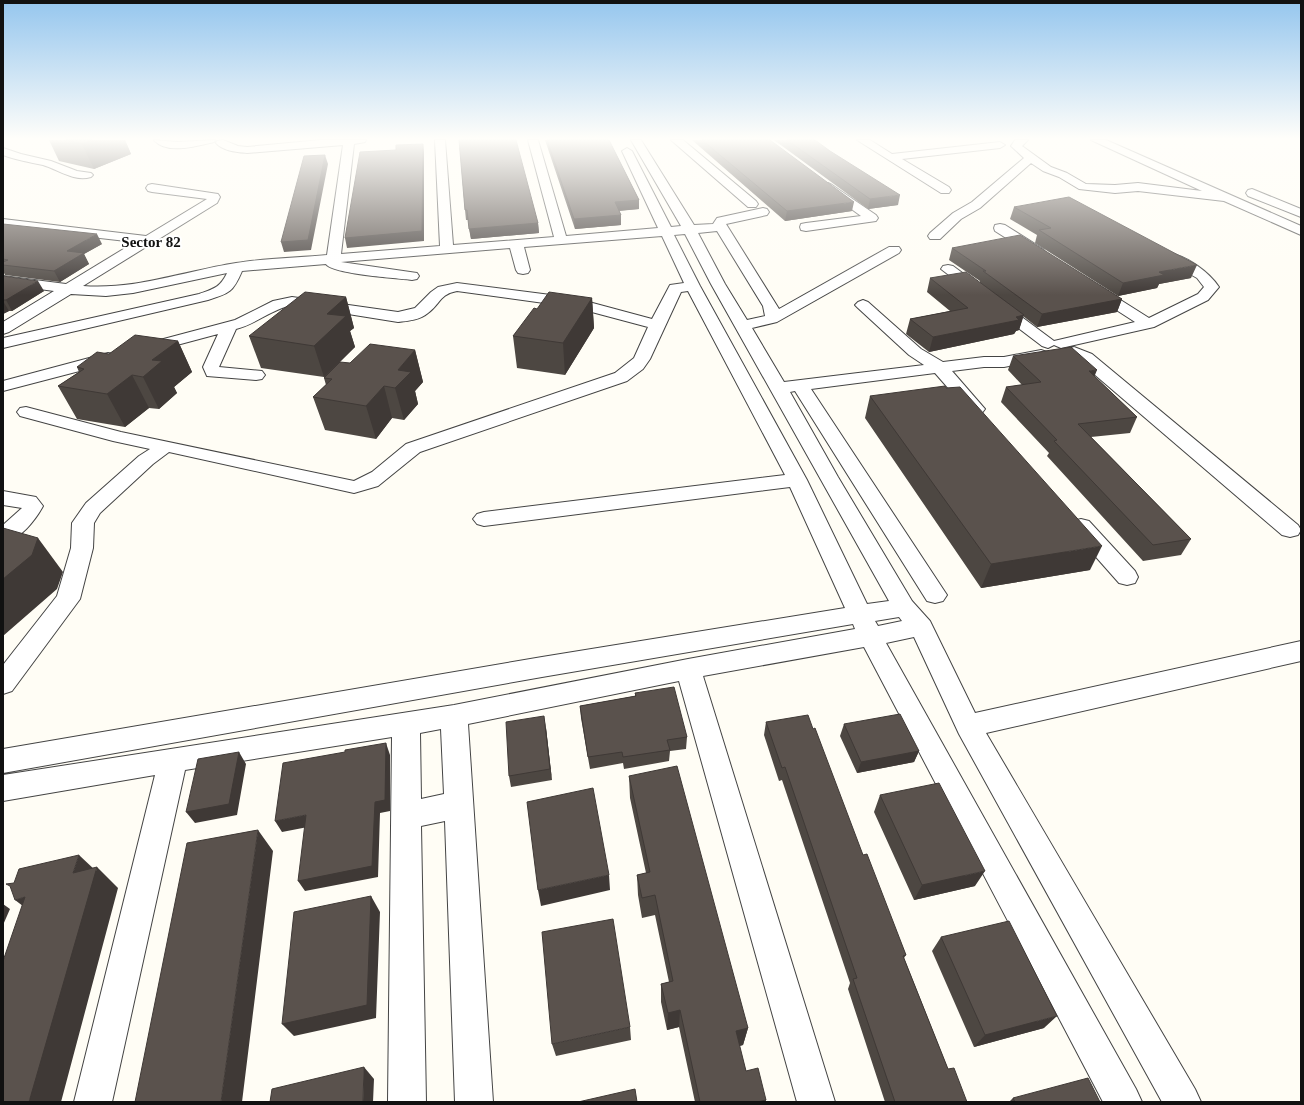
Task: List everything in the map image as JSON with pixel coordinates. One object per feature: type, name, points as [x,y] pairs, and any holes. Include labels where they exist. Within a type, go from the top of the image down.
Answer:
[{"type":"street","points":[[3,329],[150,240],[213,200],[214,196],[180,192]]},
{"type":"street","points":[[346,192],[333,264],[340,267],[412,276]]},
{"type":"street","points":[[443,192],[447,249]]},
{"type":"street","points":[[547,192],[561,240]]},
{"type":"street","points":[[654,192],[679,231],[718,284],[742,326],[790,387],[842,449],[935,595]]},
{"type":"street","points":[[660,192],[679,231],[693,286],[797,480],[865,624],[1123,1102]]},
{"type":"street","points":[[737,192],[757,208],[722,220],[719,224],[771,306],[773,315],[772,319]]},
{"type":"street","points":[[806,226],[872,218],[835,192]]},
{"type":"street","points":[[935,236],[957,216],[976,205],[992,192]]},
{"type":"street","points":[[1175,192],[1227,198]]},
{"type":"street","points":[[1212,192],[1301,231]]},
{"type":"street","points":[[1248,192],[1301,213]]},
{"type":"street","points":[[3,223],[150,240]]},
{"type":"street","points":[[3,280],[68,289],[106,292],[133,289],[237,267],[720,227]]},
{"type":"street","points":[[1000,228],[1052,262]]},
{"type":"street","points":[[516,244],[523,270]]},
{"type":"street","points":[[790,387],[939,367],[984,362],[1004,362],[1148,324],[1203,297],[1212,287],[1202,275],[1155,249]]},
{"type":"street","points":[[742,326],[772,319],[894,250]]},
{"type":"street","points":[[3,343],[203,297],[218,292],[229,285],[237,267]]},
{"type":"street","points":[[948,269],[1056,348],[1086,358],[1290,530]]},
{"type":"street","points":[[1084,282],[1148,324]]},
{"type":"street","points":[[26,412],[120,437],[354,487],[364,486],[376,480],[403,454],[413,448],[621,377],[637,365],[642,359],[675,288],[693,286]]},
{"type":"street","points":[[3,386],[230,326],[255,317],[276,305],[292,301],[398,317],[412,315],[423,310],[440,291],[457,287],[574,304],[658,322]]},
{"type":"street","points":[[863,305],[916,352],[939,367],[986,420]]},
{"type":"street","points":[[230,326],[211,367],[213,372],[256,374]]},
{"type":"street","points":[[790,387],[828,477],[904,607],[921,627],[968,726],[1182,1102]]},
{"type":"street","points":[[3,684],[68,599],[82,548],[83,522],[93,508],[146,460],[166,446]]},
{"type":"street","points":[[484,520],[797,480]]},
{"type":"street","points":[[3,498],[29,502],[33,506],[30,514],[3,536]]},
{"type":"street","points":[[1069,513],[1126,577]]},
{"type":"street","points":[[3,788],[454,716],[688,669],[865,624],[904,607]]},
{"type":"street","points":[[3,761],[542,667],[865,624],[921,627]]},
{"type":"street","points":[[968,726],[1301,651]]},
{"type":"street","points":[[688,669],[816,1102]]},
{"type":"street","points":[[454,716],[474,1102]]},
{"type":"street","points":[[406,723],[407,1102]]},
{"type":"street","points":[[93,1102],[173,760]]},
{"type":"street","points":[[407,815],[458,805]]},
{"type":"building","points":[[294,192],[318,192],[308,240],[281,242]]},
{"type":"building","points":[[353,192],[422,192],[422,231],[345,238]]},
{"type":"building","points":[[463,192],[530,192],[538,223],[469,229],[467,210],[465,210]]},
{"type":"building","points":[[565,192],[635,192],[639,200],[615,202],[621,215],[574,219]]},
{"type":"building","points":[[764,192],[840,192],[854,202],[787,211]]},
{"type":"building","points":[[860,192],[895,192],[900,195],[870,199]]},
{"type":"building","points":[[1069,197],[1197,265],[1159,272],[1164,275],[1123,283],[1039,230],[1051,228],[1014,207]]},
{"type":"building","points":[[3,224],[97,234],[67,251],[84,253],[54,271],[3,265],[3,262],[8,260],[3,259]]},
{"type":"building","points":[[1020,235],[1122,299],[1042,314],[983,271],[986,271],[952,248]]},
{"type":"building","points":[[966,272],[1024,315],[1016,317],[1019,320],[933,337],[910,319],[968,308],[930,278]]},
{"type":"building","points":[[3,276],[38,281],[6,300],[3,300]]},
{"type":"building","points":[[305,292],[346,297],[327,314],[346,316],[314,346],[249,336]]},
{"type":"building","points":[[549,292],[592,298],[563,343],[513,336],[534,308],[537,309]]},
{"type":"building","points":[[135,335],[178,341],[152,360],[162,361],[143,377],[132,375],[107,394],[58,386],[84,369],[77,367],[97,352],[109,354]]},
{"type":"building","points":[[370,344],[415,350],[398,370],[411,372],[395,388],[384,386],[366,406],[313,397],[332,379],[324,378],[340,362],[350,363]]},
{"type":"building","points":[[1071,347],[1097,370],[1089,371],[1137,417],[1078,424],[1191,539],[1153,545],[1054,441],[1057,440],[1006,387],[1041,382],[1013,356]]},
{"type":"building","points":[[945,386],[946,388],[960,387],[1102,546],[991,564],[870,396]]},
{"type":"building","points":[[3,528],[38,538],[32,555],[3,579]]},
{"type":"building","points":[[674,687],[687,737],[667,740],[670,750],[623,757],[622,752],[588,757],[580,706],[636,696],[635,693]]},
{"type":"building","points":[[900,714],[919,751],[861,762],[844,724]]},
{"type":"building","points":[[808,715],[813,729],[815,728],[863,855],[867,854],[906,955],[903,956],[948,1069],[954,1068],[967,1102],[895,1102],[853,979],[857,978],[785,767],[782,768],[766,722]]},
{"type":"building","points":[[544,716],[550,769],[509,776],[506,722]]},
{"type":"building","points":[[386,743],[385,800],[375,802],[372,866],[298,881],[306,815],[275,821],[283,763]]},
{"type":"building","points":[[239,752],[229,804],[186,812],[198,759]]},
{"type":"building","points":[[677,766],[748,1028],[736,1031],[746,1071],[758,1068],[766,1100],[757,1102],[700,1102],[680,1010],[668,1013],[661,984],[673,981],[655,895],[642,898],[637,875],[650,872],[629,776]]},
{"type":"building","points":[[939,783],[985,871],[922,885],[880,795]]},
{"type":"building","points":[[593,788],[609,875],[538,890],[527,802]]},
{"type":"building","points":[[258,830],[221,1102],[135,1102],[187,843]]},
{"type":"building","points":[[79,855],[73,873],[97,867],[29,1102],[3,1102],[3,961],[25,897],[15,900],[10,886],[6,884],[14,883],[19,869]]},
{"type":"building","points":[[371,896],[367,1005],[282,1024],[294,912]]},
{"type":"building","points":[[613,919],[630,1027],[552,1044],[542,932]]},
{"type":"building","points":[[1009,921],[1057,1016],[985,1035],[941,937]]},
{"type":"building","points":[[364,1067],[363,1102],[270,1102],[272,1089]]},
{"type":"building","points":[[1088,1078],[1100,1102],[1015,1102],[1013,1098]]},
{"type":"building","points":[[635,1089],[637,1102],[578,1102]]},
{"type":"district","name":"Sector 82","points":[[151,242]]}]
